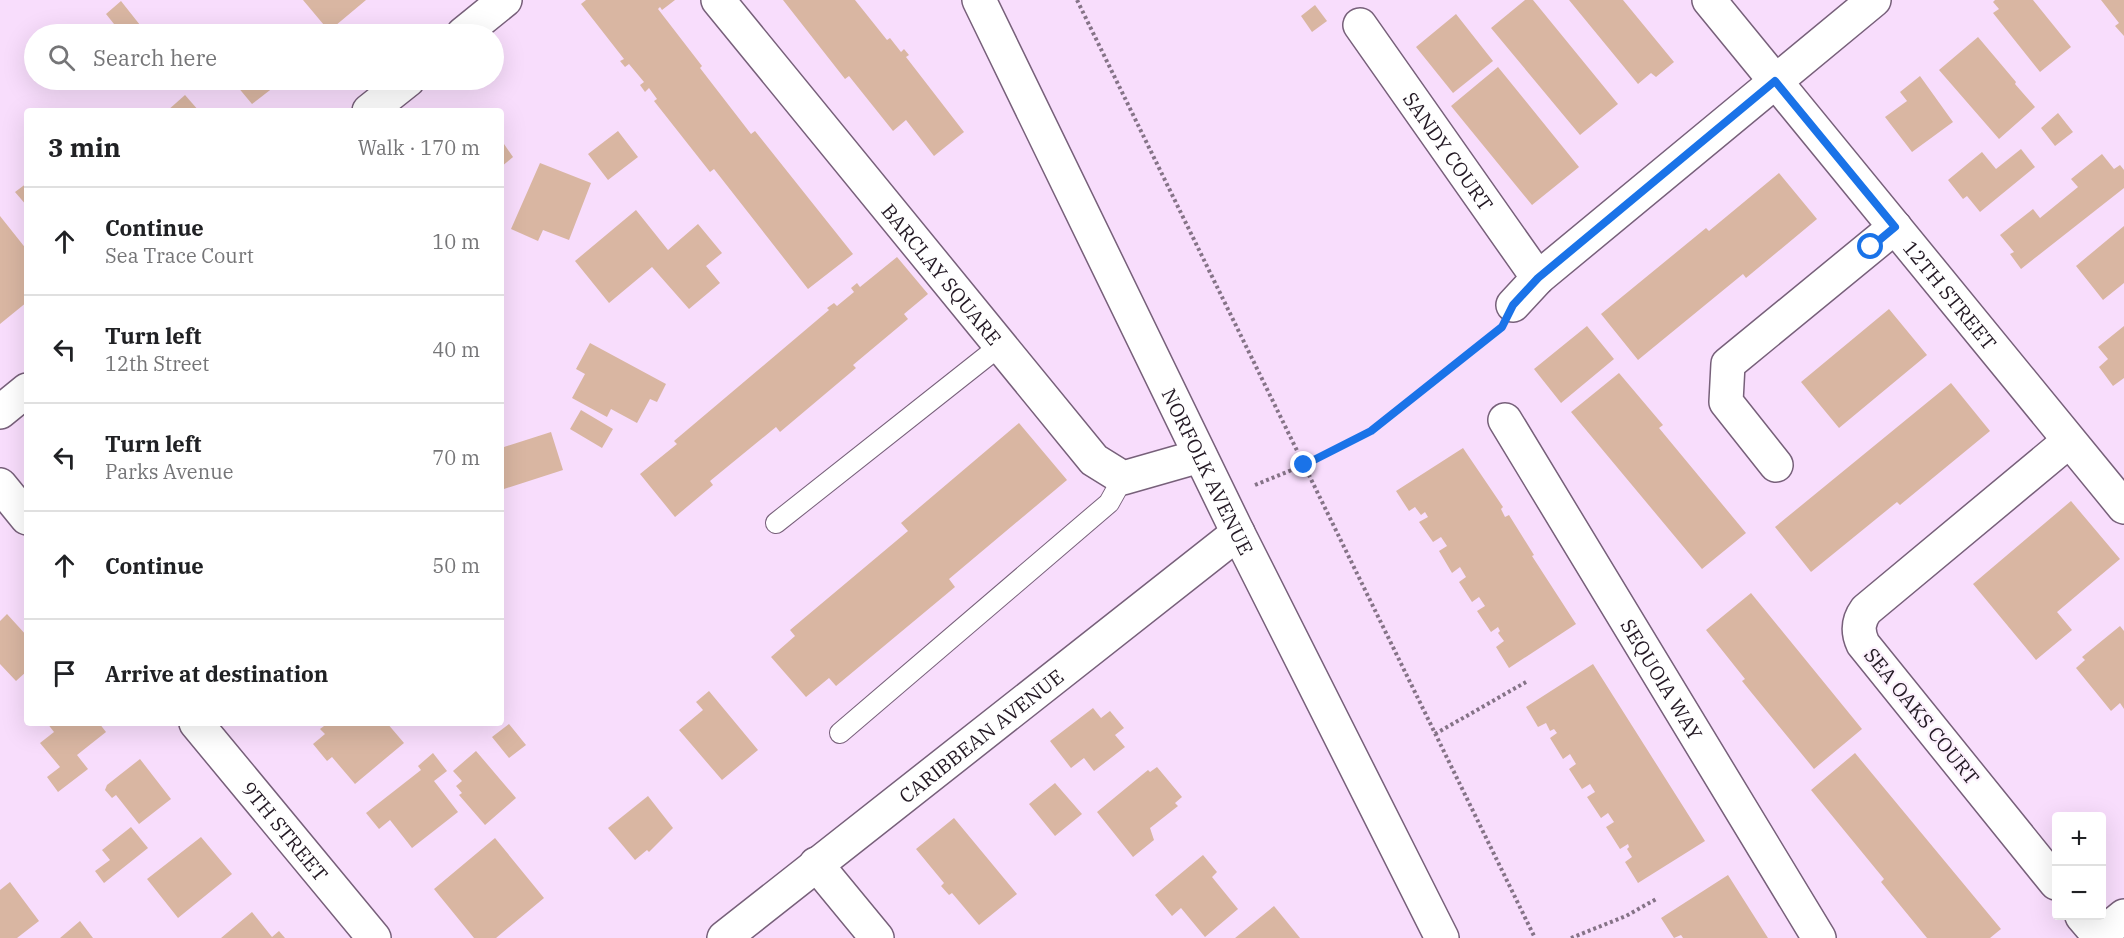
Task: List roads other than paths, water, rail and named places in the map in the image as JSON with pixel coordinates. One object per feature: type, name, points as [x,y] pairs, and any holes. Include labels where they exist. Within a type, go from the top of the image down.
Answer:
[{"type":"street","points":[[475,24],[505,0]]},
{"type":"street","name":"BARCLAY SQUARE","points":[[718,0],[1094,460],[1123,478]]},
{"type":"street","name":"NORFOLK AVENUE","points":[[979,0],[1238,533],[1442,938]]},
{"type":"street","name":"12TH STREET","points":[[1709,0],[2124,507]]},
{"type":"street","points":[[1513,305],[1538,278],[1874,0]]},
{"type":"street","name":"SANDY COURT","points":[[1360,25],[1538,278]]},
{"type":"street","points":[[373,108],[395,90]]},
{"type":"street","points":[[1776,465],[1726,402],[1728,364],[1895,227]]},
{"type":"street","points":[[0,412],[24,392]]},
{"type":"street","name":"SEQUOIA WAY","points":[[1505,420],[1819,938]]},
{"type":"street","name":"SEA OAKS COURT","points":[[2052,879],[1863,644],[1858,629],[1866,610],[2069,441]]},
{"type":"street","points":[[1123,478],[1200,456]]},
{"type":"street","points":[[0,485],[24,514]]},
{"type":"street","name":"CARIBBEAN AVENUE","points":[[724,938],[1238,533]]},
{"type":"street","name":"9TH STREET","points":[[198,726],[374,938]]},
{"type":"street","points":[[816,864],[877,938]]},
{"type":"street","points":[[2093,930],[2124,916]]},
{"type":"lane","points":[[776,523],[1001,345]]},
{"type":"lane","points":[[840,733],[1109,503],[1123,478]]}]
